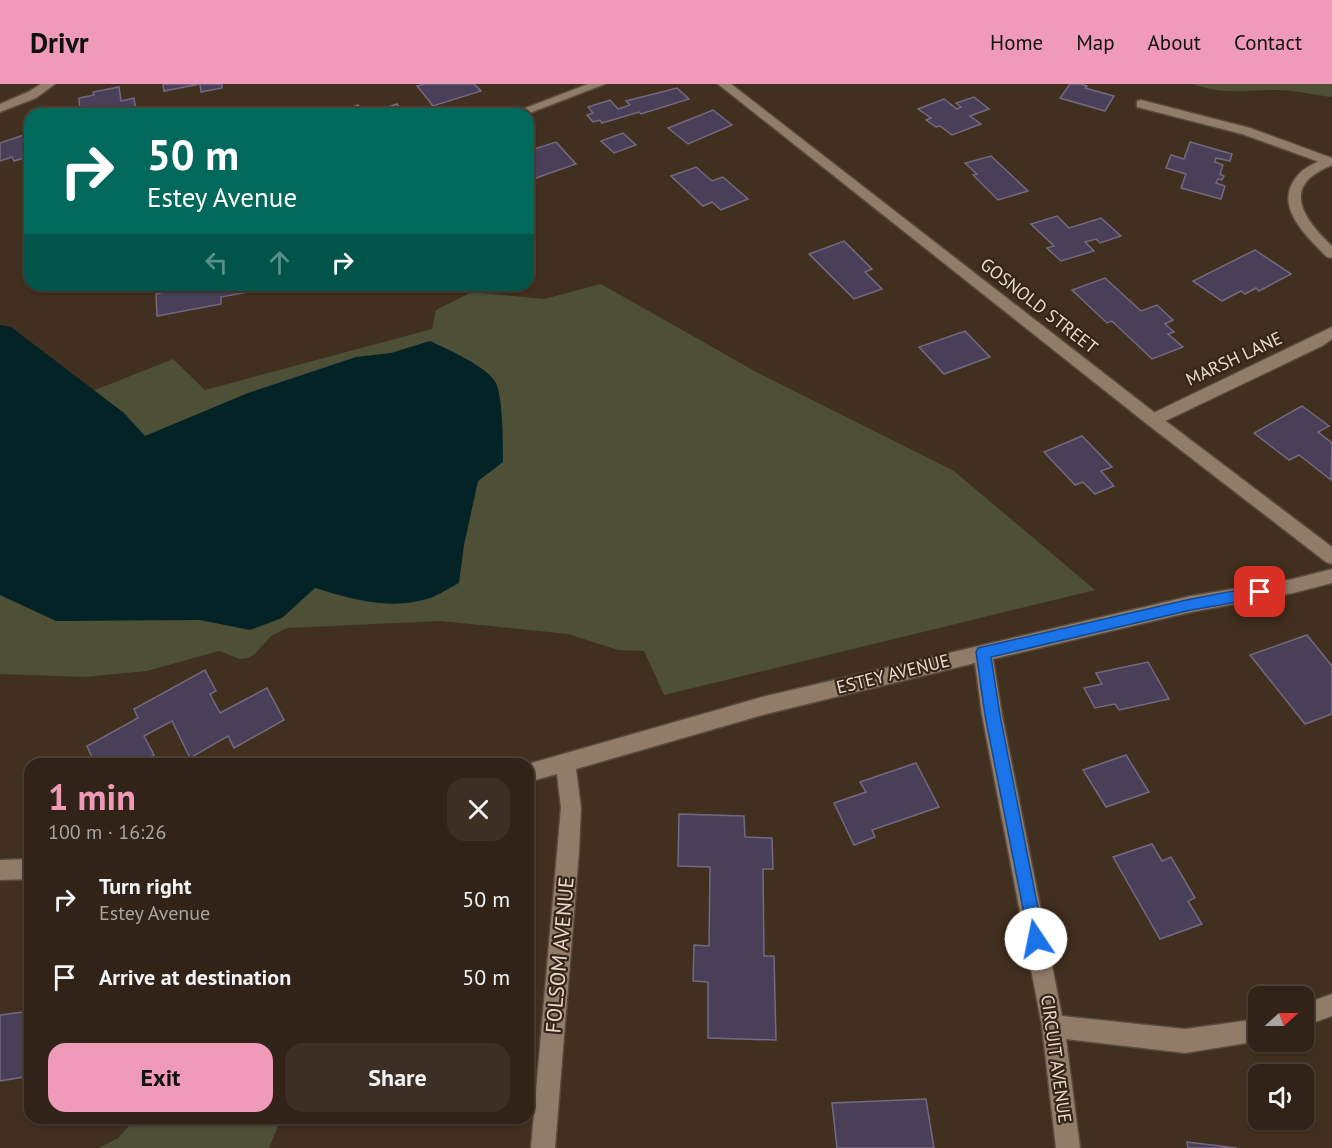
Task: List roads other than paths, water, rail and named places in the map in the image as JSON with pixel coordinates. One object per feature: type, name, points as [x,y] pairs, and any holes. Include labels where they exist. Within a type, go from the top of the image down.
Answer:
[{"type":"street","points":[[0,108],[32,95],[49,84]]},
{"type":"street","points":[[533,108],[599,84]]},
{"type":"street","name":"GOSNOLD STREET","points":[[724,84],[1332,557]]},
{"type":"street","points":[[1141,104],[1246,131],[1329,161],[1304,176],[1294,193],[1293,204],[1296,213],[1332,254]]},
{"type":"street","name":"MARSH LANE","points":[[1153,420],[1317,342],[1332,332]]},
{"type":"street","name":"ESTEY AVENUE","points":[[534,771],[776,703],[983,652],[1191,604],[1293,586],[1332,576]]},
{"type":"street","name":"CIRCUIT AVENUE","points":[[983,652],[992,715],[1053,1026],[1068,1148]]},
{"type":"street","name":"FOLSOM AVENUE","points":[[543,1148],[569,851],[571,808],[565,762]]},
{"type":"street","points":[[0,870],[24,869]]},
{"type":"street","points":[[1314,1011],[1332,1005]]},
{"type":"street","points":[[1053,1026],[1185,1041],[1248,1032]]},
{"type":"water","points":[[0,325],[11,327],[124,413],[145,436],[248,393],[356,357],[391,353],[430,341],[466,359],[485,371],[496,383],[501,410],[503,462],[478,481],[464,545],[459,583],[430,598],[401,603],[372,602],[315,588],[282,618],[250,630],[200,620],[56,621],[0,595]]}]
